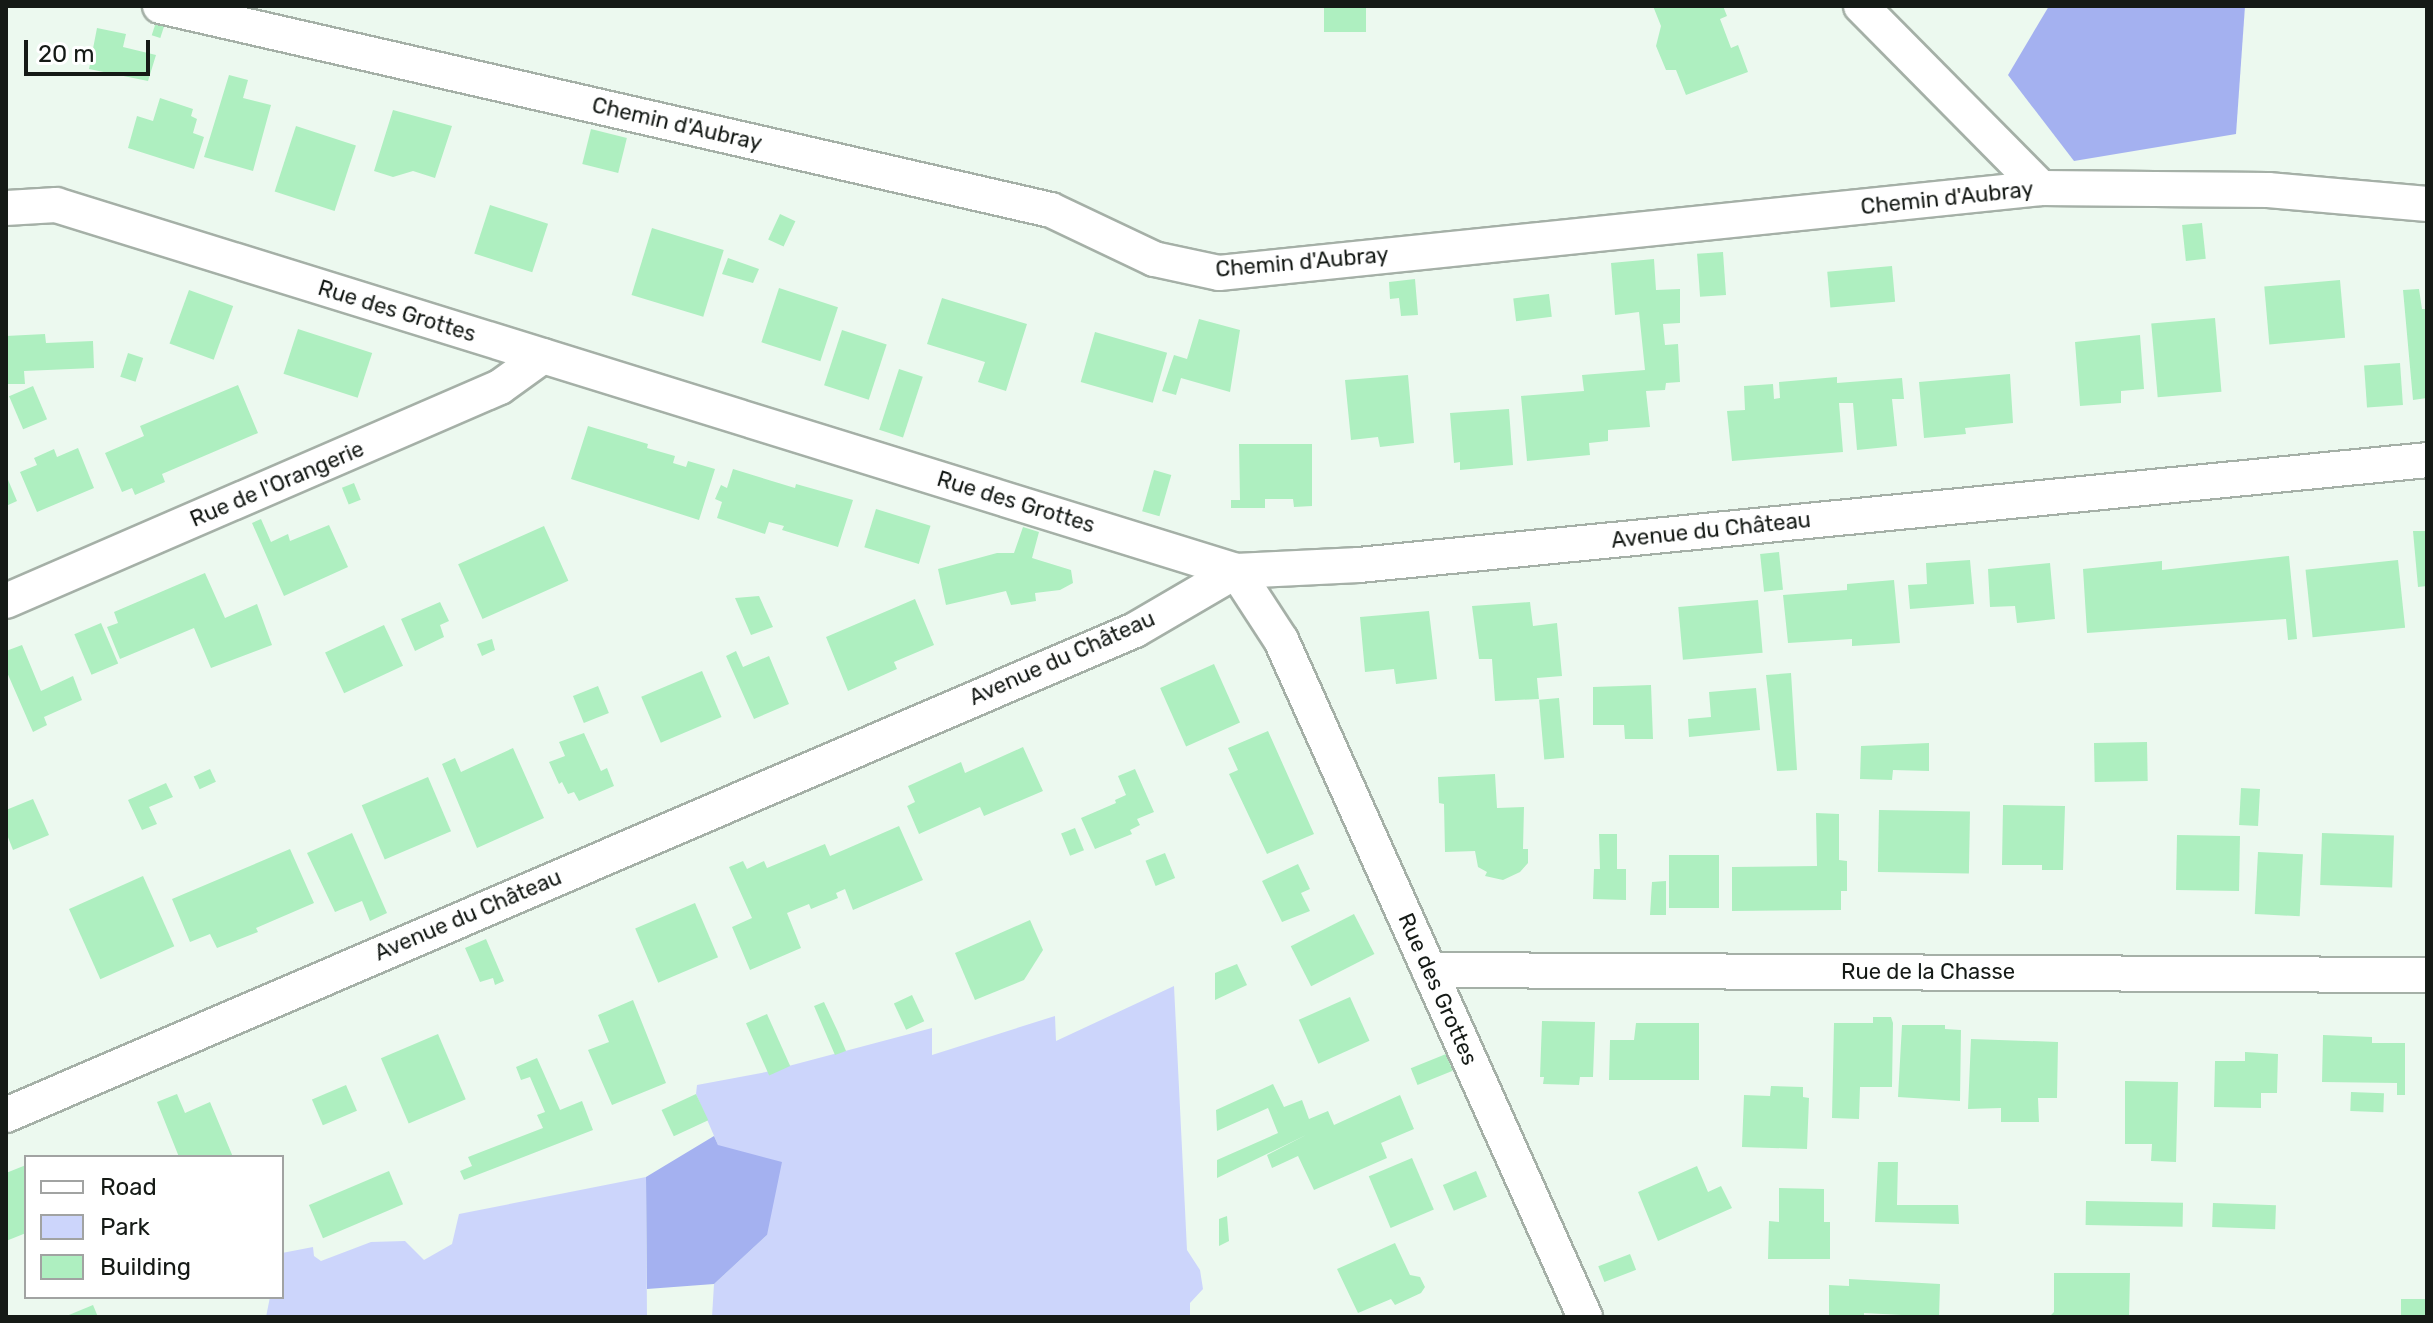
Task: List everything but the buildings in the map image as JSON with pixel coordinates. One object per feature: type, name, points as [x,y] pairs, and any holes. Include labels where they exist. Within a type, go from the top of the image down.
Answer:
[{"type":"street","name":"Chemin d'Aubray","points":[[160,6],[1051,210],[1154,259],[1219,273],[2041,188],[2268,190],[2427,204]]},
{"type":"street","points":[[1861,6],[2041,188]]},
{"type":"street","name":"Rue des Grottes","points":[[6,208],[56,205],[1236,571],[1281,640],[1585,1317]]},
{"type":"street","name":"Rue de l'Orangerie","points":[[6,601],[500,387],[543,356]]},
{"type":"street","name":"Avenue du Château","points":[[6,1115],[1135,630],[1236,571],[1359,565],[2427,460]]},
{"type":"street","name":"Rue de la Chasse","points":[[1429,970],[2427,975]]},
{"type":"green space","points":[[1174,986],[1187,1250],[1200,1270],[1203,1289],[1190,1303],[1190,1317],[712,1317],[714,1284],[767,1235],[718,1145],[696,1094],[697,1085],[766,1072],[932,1028],[932,1055],[1055,1016],[1056,1041]]},
{"type":"green space","points":[[646,1177],[647,1317],[266,1317],[270,1299],[284,1299],[284,1253],[313,1247],[314,1256],[321,1261],[371,1242],[405,1241],[424,1260],[452,1244],[459,1214]]},
{"type":"shaded area","points":[[2049,6],[2245,6],[2236,134],[2074,161],[2008,75]]},
{"type":"shaded area","points":[[714,1136],[718,1145],[782,1162],[767,1235],[714,1284],[647,1289],[646,1177]]}]
